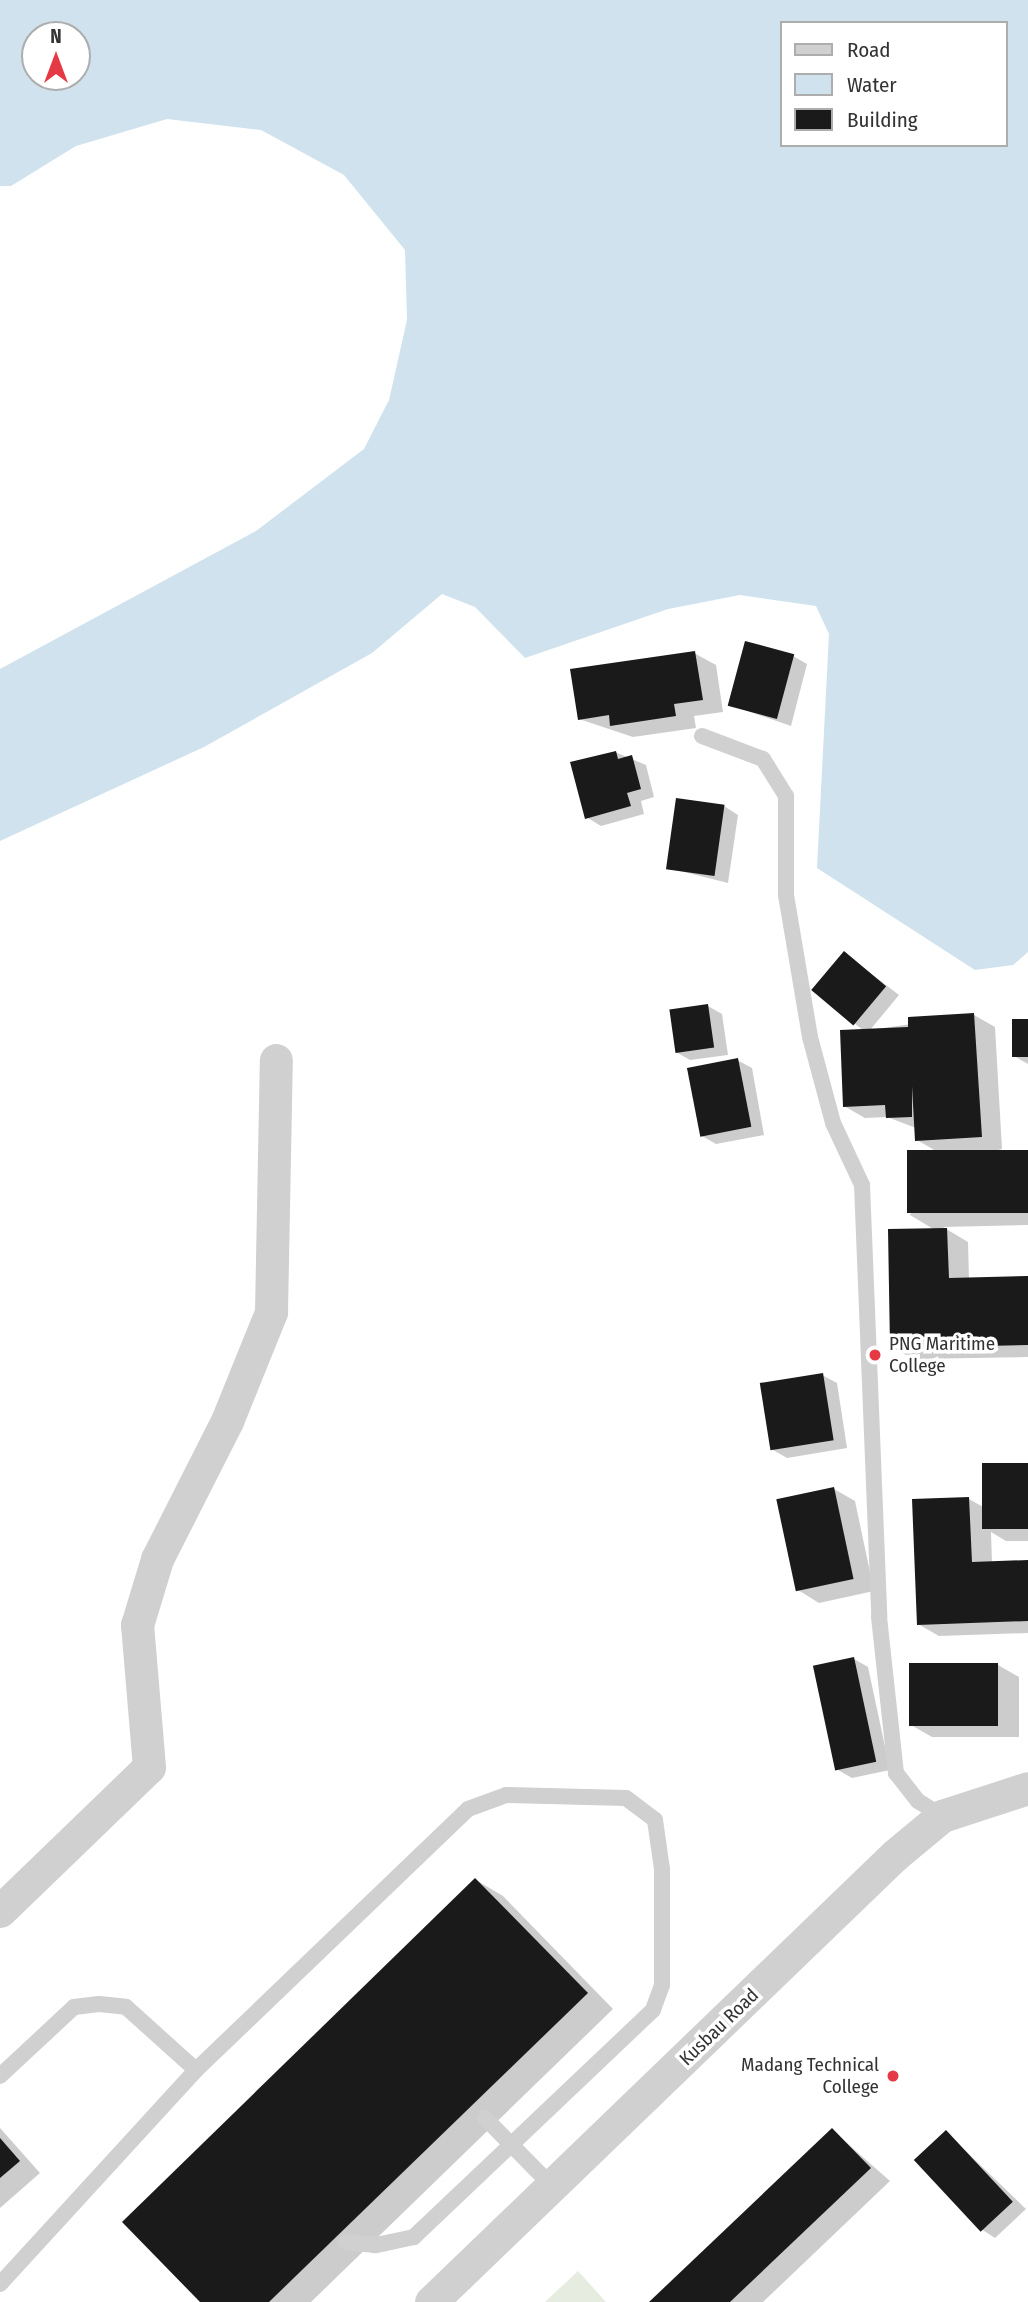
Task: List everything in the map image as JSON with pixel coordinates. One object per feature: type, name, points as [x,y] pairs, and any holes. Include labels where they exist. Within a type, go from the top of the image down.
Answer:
[{"type":"street","points":[[0,1910],[149,1767],[137,1625],[157,1559],[227,1421],[271,1311],[276,1059]]},
{"type":"street","name":"Kusbau Road","points":[[431,2302],[554,2188],[942,1816],[1028,1788]]},
{"type":"lane","points":[[702,736],[763,759],[786,796],[786,895],[810,1037],[833,1123],[862,1185],[879,1617],[895,1773],[918,1801],[942,1816]]},
{"type":"lane","points":[[0,2284],[196,2070],[468,1809],[506,1795],[626,1798],[655,1820],[662,1984],[653,2010],[414,2237],[375,2245],[346,2242]]},
{"type":"lane","points":[[0,2076],[74,2007],[99,2004],[126,2007],[196,2070]]},
{"type":"lane","points":[[485,2118],[554,2188]]},
{"type":"shaded area","points":[[578,2271],[606,2302],[545,2302]]},
{"type":"water","points":[[0,0],[1028,0],[1028,952],[1013,965],[975,970],[817,868],[829,634],[816,606],[740,595],[668,609],[525,658],[475,607],[442,594],[372,653],[204,747],[0,841],[0,669],[256,531],[364,449],[389,400],[407,320],[405,250],[344,175],[261,130],[167,119],[76,146],[11,186],[0,186]]},
{"type":"building","points":[[745,641],[794,654],[777,719],[728,706]]},
{"type":"building","points":[[695,651],[703,700],[674,704],[676,716],[610,726],[609,715],[578,720],[570,669]]},
{"type":"building","points":[[616,751],[618,759],[632,755],[641,789],[627,793],[631,806],[585,819],[570,762]]},
{"type":"building","points":[[676,798],[725,805],[715,876],[666,869]]},
{"type":"building","points":[[844,951],[886,986],[853,1025],[811,990]]},
{"type":"building","points":[[708,1004],[714,1048],[676,1053],[669,1009]]},
{"type":"building","points":[[974,1013],[982,1137],[915,1141],[912,1086],[912,1117],[886,1118],[885,1105],[843,1107],[840,1030],[908,1027],[908,1017]]},
{"type":"building","points":[[1012,1019],[1028,1019],[1028,1057],[1012,1057]]},
{"type":"building","points":[[738,1058],[751,1127],[700,1137],[687,1068]]},
{"type":"building","points":[[907,1150],[1028,1150],[1028,1213],[907,1213]]},
{"type":"building","points":[[947,1228],[949,1278],[1028,1276],[1028,1345],[890,1348],[888,1229]]},
{"type":"building","points":[[823,1373],[834,1440],[770,1450],[760,1383]]},
{"type":"building","points":[[982,1463],[1028,1463],[1028,1529],[982,1529]]},
{"type":"building","points":[[834,1487],[854,1579],[796,1591],[776,1499]]},
{"type":"building","points":[[969,1497],[972,1562],[1028,1560],[1028,1621],[917,1625],[912,1499]]},
{"type":"building","points":[[854,1657],[876,1762],[835,1770],[813,1666]]},
{"type":"building","points":[[909,1663],[998,1663],[998,1726],[909,1726]]},
{"type":"building","points":[[475,1878],[588,1993],[269,2302],[200,2302],[122,2222]]},
{"type":"building","points":[[832,2128],[871,2168],[730,2302],[649,2302]]},
{"type":"building","points":[[946,2130],[1013,2202],[981,2232],[914,2160]]},
{"type":"building","points":[[0,2138],[20,2161],[0,2178]]},
{"type":"place","name":"PNG Maritime College","points":[[875,1355]]},
{"type":"place","name":"Madang Technical College","points":[[893,2076]]}]
